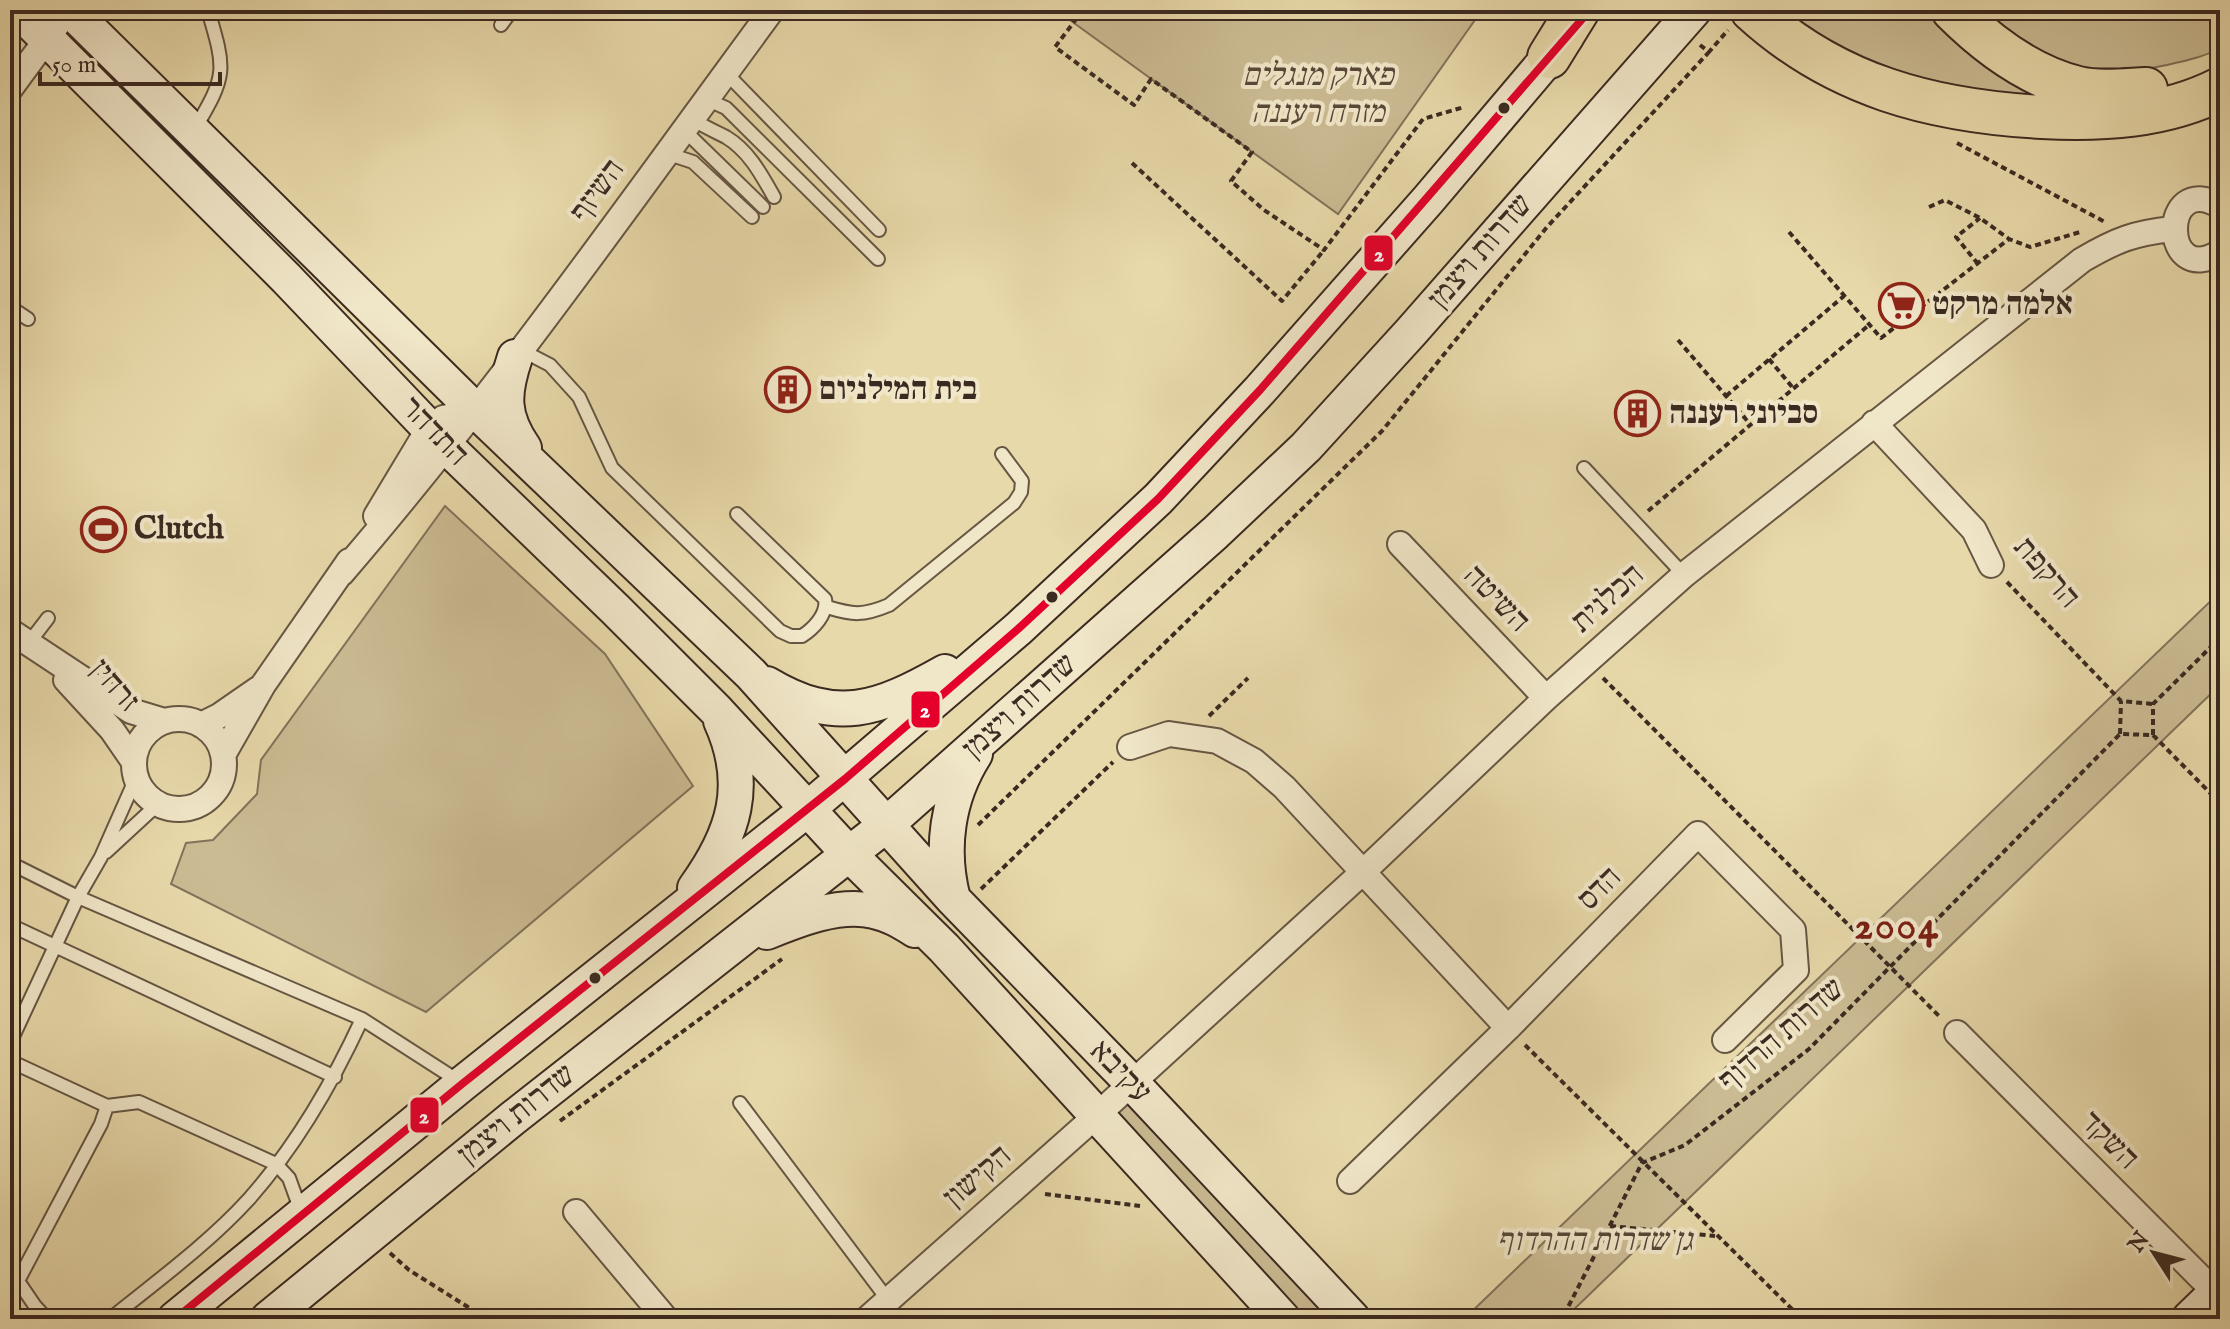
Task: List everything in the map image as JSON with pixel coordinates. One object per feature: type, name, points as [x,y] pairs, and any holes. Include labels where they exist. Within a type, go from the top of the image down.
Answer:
[{"type":"highway","points":[[1549,57],[1578,10]]},
{"type":"highway","points":[[1752,10],[1804,53],[1883,89],[1946,107],[1994,115],[2080,119],[2132,116],[2167,108],[2220,89]]},
{"type":"highway","points":[[1953,10],[2010,59],[2078,88],[2116,91],[2150,88],[2220,69]]},
{"type":"main road","name":"התדהר","points":[[18,10],[286,278],[438,438],[716,710],[850,855]]},
{"type":"main road","name":"התדהר","points":[[69,10],[476,411],[751,674],[886,825]]},
{"type":"main road","name":"שדרות ויצמן","points":[[175,1319],[462,1084],[845,779],[1018,629],[1158,499],[1260,390],[1590,10]]},
{"type":"main road","name":"שדרות ויצמן","points":[[268,1319],[513,1118],[850,855],[1203,544],[1306,447],[1694,10]]},
{"type":"main road","points":[[518,354],[507,381],[505,402],[514,432],[539,472]]},
{"type":"main road","points":[[751,674],[781,692],[807,702],[839,710],[874,706],[907,694],[1018,629]]},
{"type":"main road","points":[[676,915],[719,850],[736,802],[734,758],[716,710]]},
{"type":"main road","points":[[957,904],[947,878],[945,851],[948,825],[967,766],[984,739]]},
{"type":"main road","name":"עקיבא","points":[[886,825],[957,904],[1131,1082],[1353,1319]]},
{"type":"main road","name":"עקיבא","points":[[850,855],[944,948],[1283,1319]]},
{"type":"main road","points":[[730,947],[808,916],[872,910],[893,917],[944,948]]},
{"type":"main road","points":[[2189,1319],[2218,1291]]},
{"type":"street","points":[[10,89],[69,10]]},
{"type":"street","name":"השיזף","points":[[223,755],[263,685],[438,438],[476,411],[772,10]]},
{"type":"street","points":[[2219,255],[2204,259],[2193,257],[2181,250],[2173,229],[2175,219],[2192,202],[2211,202],[2220,206]]},
{"type":"street","name":"הכלנית","points":[[1131,1082],[1363,872],[1546,698],[1684,575],[2082,260],[2117,240],[2173,229]]},
{"type":"street","name":"הרקפת","points":[[1874,423],[1974,530],[1991,565]]},
{"type":"street","name":"השיטה","points":[[1400,544],[1546,698]]},
{"type":"street","name":"זרחין","points":[[27,643],[131,711],[164,721]]},
{"type":"street","name":"זרחין","points":[[27,643],[112,730],[135,770]]},
{"type":"street","name":"השיזף","points":[[201,725],[263,685]]},
{"type":"street","points":[[179,718],[201,725],[217,740],[223,755],[224,769],[220,783],[200,804],[186,809],[171,809],[158,804],[146,796],[135,770],[140,740],[150,729],[164,721],[179,718]]},
{"type":"street","points":[[1130,747],[1169,734],[1217,741],[1254,761],[1284,787],[1508,1028]]},
{"type":"street","name":"הדס","points":[[1350,1181],[1508,1028],[1698,834],[1793,930],[1796,970],[1725,1040]]},
{"type":"street","name":"השקד","points":[[1957,1033],[2218,1291]]},
{"type":"street","name":"הקישון","points":[[867,1319],[1131,1082]]},
{"type":"street","points":[[576,1212],[666,1319]]},
{"type":"lane","points":[[193,132],[219,84],[222,70],[222,58],[208,10]]},
{"type":"lane","points":[[501,25],[512,10]]},
{"type":"lane","points":[[726,73],[879,230]]},
{"type":"lane","points":[[694,116],[726,108],[878,259]]},
{"type":"lane","points":[[694,116],[742,150],[774,197]]},
{"type":"lane","points":[[694,116],[763,207]]},
{"type":"lane","points":[[666,153],[693,162],[752,217]]},
{"type":"lane","points":[[10,307],[28,319]]},
{"type":"lane","points":[[518,354],[550,365],[579,397],[612,468],[780,631],[791,636],[802,636],[823,615],[827,607],[825,599],[737,514]]},
{"type":"lane","points":[[827,607],[852,614],[869,613],[889,605],[1014,503],[1021,492],[1022,481],[1002,454]]},
{"type":"lane","points":[[1584,468],[1684,575]]},
{"type":"lane","points":[[27,643],[48,618]]},
{"type":"lane","points":[[10,1043],[78,897],[101,857],[135,770]]},
{"type":"lane","points":[[101,857],[158,804]]},
{"type":"lane","points":[[10,863],[78,897],[362,1019],[462,1084]]},
{"type":"lane","points":[[10,925],[335,1077]]},
{"type":"lane","points":[[110,1319],[207,1240],[247,1201],[314,1112],[335,1077],[362,1019]]},
{"type":"lane","points":[[10,1061],[107,1106],[139,1102],[276,1164],[289,1178],[302,1214]]},
{"type":"lane","points":[[740,1103],[888,1300]]},
{"type":"lane","points":[[10,1296],[101,1124],[107,1106]]},
{"type":"lane","points":[[18,1281],[47,1319]]},
{"type":"path","points":[[1083,10],[1055,47],[1134,105],[1151,79],[1252,152],[1231,181],[1264,210],[1324,250]]},
{"type":"path","points":[[1132,163],[1282,301],[1423,119],[1464,107]]},
{"type":"path","points":[[1929,207],[1945,200],[1980,218],[2009,239],[2030,247],[2081,231]]},
{"type":"path","points":[[1978,264],[1956,237],[1980,218]]},
{"type":"path","points":[[2094,227],[2107,223]]},
{"type":"path","points":[[1789,232],[1881,338],[2009,239]]},
{"type":"path","points":[[1726,396],[1844,296]]},
{"type":"path","points":[[1634,522],[1869,325]]},
{"type":"path","points":[[1678,340],[1750,424]]},
{"type":"path","points":[[1769,359],[1793,388]]},
{"type":"path","name":"הרקפת","points":[[1991,565],[2121,701]]},
{"type":"path","points":[[2153,735],[2153,704],[2220,638]]},
{"type":"path","points":[[1587,661],[1957,1033]]},
{"type":"path","points":[[1188,737],[1248,678]]},
{"type":"path","points":[[2153,704],[2121,701],[2120,734],[2153,735],[2220,803]]},
{"type":"path","name":"שדרות הרדוף","points":[[1642,1163],[1685,1145],[1809,1049],[2120,734]]},
{"type":"path","points":[[957,904],[1130,747]]},
{"type":"path","points":[[1508,1028],[1802,1319]]},
{"type":"path","points":[[1554,1319],[1566,1311],[1642,1163]]},
{"type":"path","points":[[1011,1190],[1183,1211]]},
{"type":"path","points":[[1610,1226],[1716,1236]]},
{"type":"path","points":[[409,1270],[487,1319]]},
{"type":"green space","name":"פארק מנגלים מזרח רעננה","points":[[1056,10],[1482,10],[1338,214]]},
{"type":"green space","points":[[1772,10],[1931,10],[2081,107],[1949,91],[1846,53]]},
{"type":"green space","points":[[1980,10],[2220,10],[2220,48],[2187,60],[2138,70],[2088,69],[2045,55]]},
{"type":"green space","points":[[445,506],[605,654],[693,786],[426,1012],[171,884],[186,843],[213,840],[257,794],[261,760]]},
{"type":"green space","name":"גן שדרות ההרדוף","points":[[2220,592],[2220,685],[1564,1319],[1464,1319]]},
{"type":"green space","points":[[1130,1099],[1340,1319],[1298,1319],[1110,1120]]},
{"type":"transit line","name":"2","points":[[175,1319],[462,1084],[845,779],[1018,629],[1158,499],[1260,390],[1590,10]]},
{"type":"place","name":"אלמה מרקט","points":[[1901,305]]},
{"type":"place","name":"בית המילניום","points":[[788,390]]},
{"type":"place","name":"סביוני רעננה","points":[[1638,414]]},
{"type":"place","name":"Clutch","points":[[103,529]]},
{"type":"district","name":"2004","points":[[1897,927]]}]
